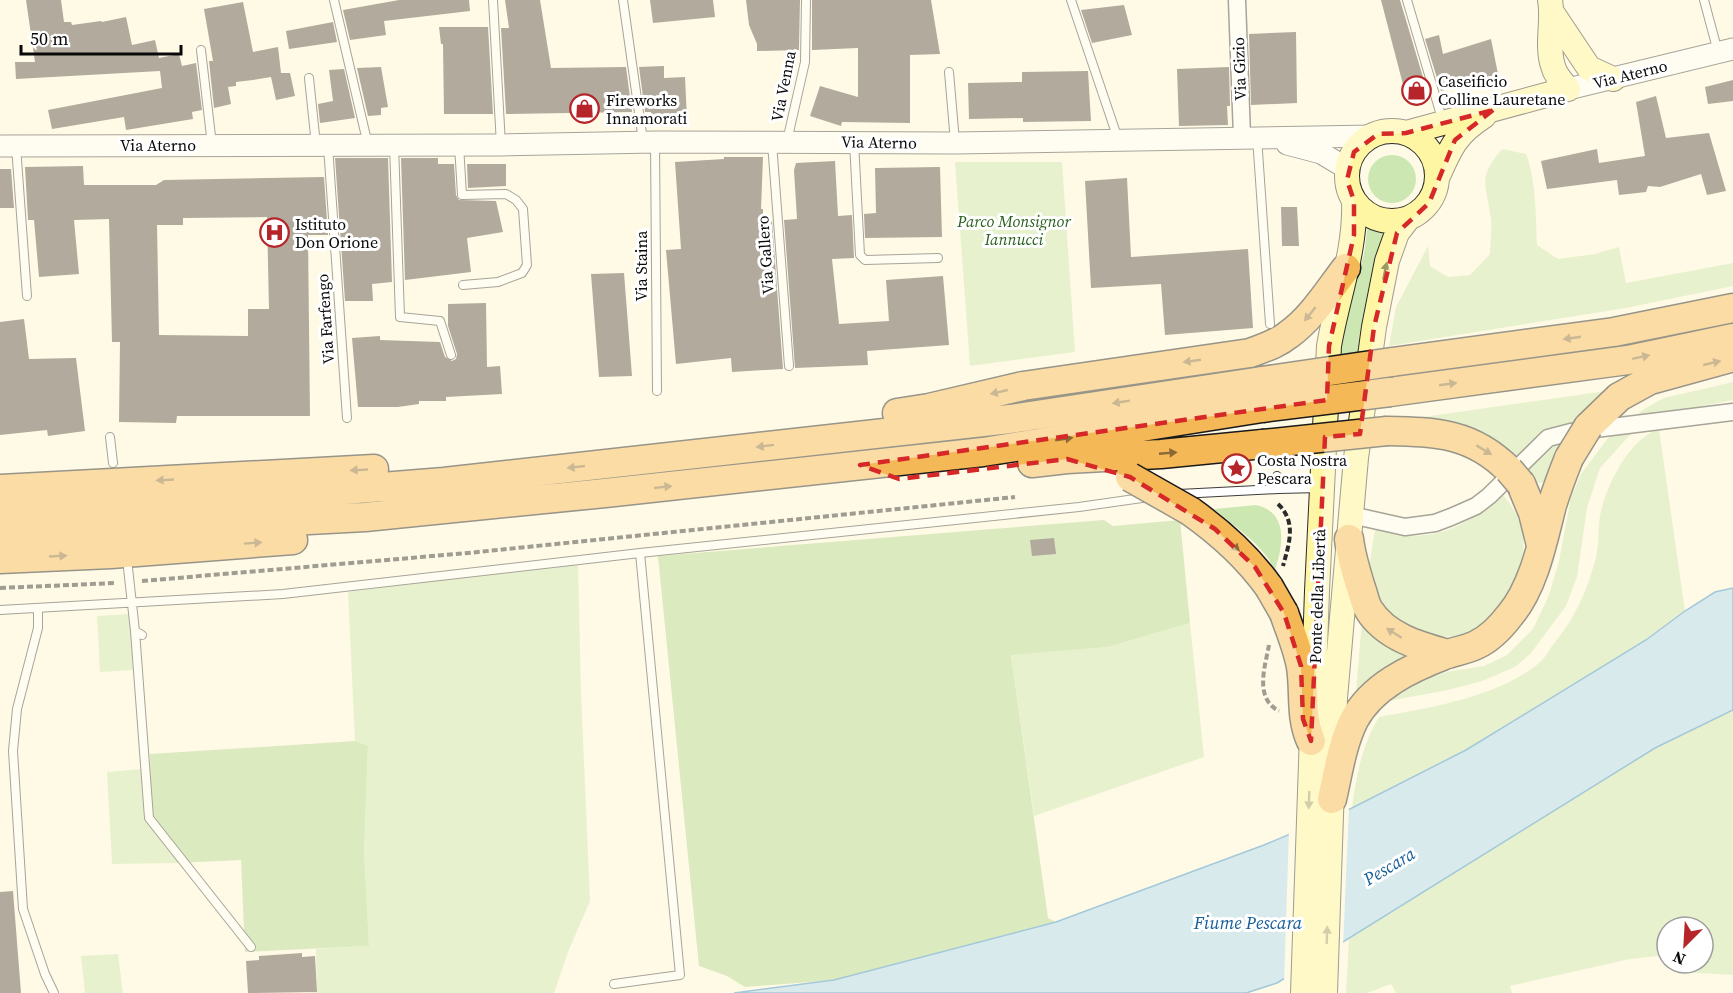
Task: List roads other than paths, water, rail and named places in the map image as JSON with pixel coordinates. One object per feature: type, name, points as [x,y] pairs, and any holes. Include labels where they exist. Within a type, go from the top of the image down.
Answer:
[{"type":"highway","points":[[824,439],[850,421],[928,408],[1023,386],[1250,353],[1304,322],[1346,267]]},
{"type":"highway","points":[[0,537],[365,517],[983,452],[1262,395],[1392,362],[1614,332],[1733,308]]},
{"type":"highway","points":[[0,512],[307,493],[477,478],[1010,419],[1262,395],[1390,392],[1628,360],[1733,338]]},
{"type":"highway","points":[[1332,799],[1348,735],[1358,715],[1369,701],[1388,684],[1411,669],[1476,645],[1486,639],[1512,613],[1528,585],[1569,458],[1588,427],[1619,397],[1650,380],[1733,356]]},
{"type":"highway","points":[[860,465],[899,480],[1067,459],[1161,454],[1387,431],[1429,432],[1459,438],[1496,457],[1515,477],[1533,513],[1541,547]]},
{"type":"highway","points":[[1067,459],[1130,477],[1190,510],[1238,549],[1255,567],[1276,578],[1277,624],[1299,656],[1308,701],[1303,719],[1311,741]]},
{"type":"highway","points":[[0,489],[453,465],[477,478]]},
{"type":"highway","points":[[0,559],[111,554],[274,542],[533,517],[605,493]]},
{"type":"highway","points":[[1350,527],[1352,559],[1368,609],[1392,633],[1413,644],[1448,654]]},
{"type":"main road","points":[[1554,22],[1589,68],[1613,79]]},
{"type":"main road","points":[[1554,22],[1576,67],[1576,73],[1568,89]]},
{"type":"main road","points":[[1525,101],[1554,22]]},
{"type":"main road","name":"Via Aterno","points":[[1406,133],[1568,89]]},
{"type":"main road","name":"Via Aterno","points":[[1438,176],[1455,140],[1470,125],[1493,110]]},
{"type":"main road","points":[[1389,131],[1406,133],[1423,143],[1434,158],[1438,176],[1436,190],[1429,203],[1407,220],[1393,222],[1378,219],[1365,212],[1354,201],[1347,180],[1348,168],[1354,152],[1363,142],[1373,136],[1389,131]]},
{"type":"main road","name":"Ponte della Libertà","points":[[1325,993],[1332,799],[1308,701],[1329,346],[1354,235],[1354,201]]},
{"type":"main road","name":"Ponte della Libertà","points":[[1308,701],[1350,527],[1356,458],[1374,327],[1391,247],[1397,233],[1407,220]]},
{"type":"main road","points":[[1303,993],[1311,741]]},
{"type":"street","name":"Via Gizio","points":[[1237,0],[1249,137]]},
{"type":"street","name":"Via Aterno","points":[[1568,89],[1726,51]]},
{"type":"street","name":"Via Aterno","points":[[8,146],[501,145],[779,141],[955,143],[1373,136]]},
{"type":"street","name":"Via Aterno","points":[[1249,137],[1321,153],[1348,168]]},
{"type":"street","points":[[1350,527],[1405,527],[1435,523],[1476,506],[1490,496],[1548,438],[1571,432],[1733,412]]},
{"type":"lane","points":[[334,0],[368,145]]},
{"type":"lane","points":[[493,0],[501,145]]},
{"type":"lane","name":"Via Staina","points":[[623,0],[649,142],[657,391]]},
{"type":"lane","name":"Via Venna","points":[[779,141],[804,62],[806,0]]},
{"type":"lane","points":[[1071,0],[1118,140]]},
{"type":"lane","points":[[1407,0],[1443,123]]},
{"type":"lane","points":[[1704,0],[1726,51]]},
{"type":"lane","points":[[201,50],[212,145]]},
{"type":"lane","points":[[949,72],[955,143]]},
{"type":"lane","points":[[309,78],[322,145]]},
{"type":"lane","points":[[1249,137],[1274,340]]},
{"type":"lane","name":"Via Gallero","points":[[779,141],[789,366]]},
{"type":"lane","points":[[854,142],[860,255],[865,260],[938,258]]},
{"type":"lane","name":"Via Farfengo","points":[[322,145],[347,418]]},
{"type":"lane","points":[[394,145],[400,317],[441,321],[451,355]]},
{"type":"lane","points":[[459,145],[462,195],[506,194],[516,200],[523,209],[526,264],[522,273],[498,282],[463,285]]},
{"type":"lane","points":[[8,146],[27,296]]},
{"type":"lane","points":[[110,436],[112,463]]},
{"type":"lane","points":[[1277,476],[1278,489]]},
{"type":"lane","points":[[0,610],[282,594],[640,553],[1079,507],[1152,496],[1322,488]]},
{"type":"lane","points":[[614,984],[680,975],[640,553]]},
{"type":"lane","points":[[128,568],[132,604],[139,633],[148,818],[252,947]]},
{"type":"lane","points":[[38,608],[38,628],[17,709],[13,751],[23,909],[45,974],[54,993]]},
{"type":"water","name":"Fiume Pescara","points":[[1733,588],[1733,710],[1655,748],[1277,983],[1246,993],[734,993],[834,980],[1056,922],[1264,845],[1352,808],[1466,750],[1646,640],[1715,592]]},
{"type":"place","name":"Caseificio Colline Lauretane","points":[[1417,90]]},
{"type":"place","name":"Fireworks Innamorati","points":[[585,109]]},
{"type":"place","name":"Istituto Don Orione","points":[[274,233]]},
{"type":"place","name":"Costa Nostra Pescara","points":[[1236,469]]},
{"type":"park label","name":"Parco Monsignor Iannucci","points":[[1014,230]]},
{"type":"water label","name":"Pescara","points":[[1389,866]]}]
